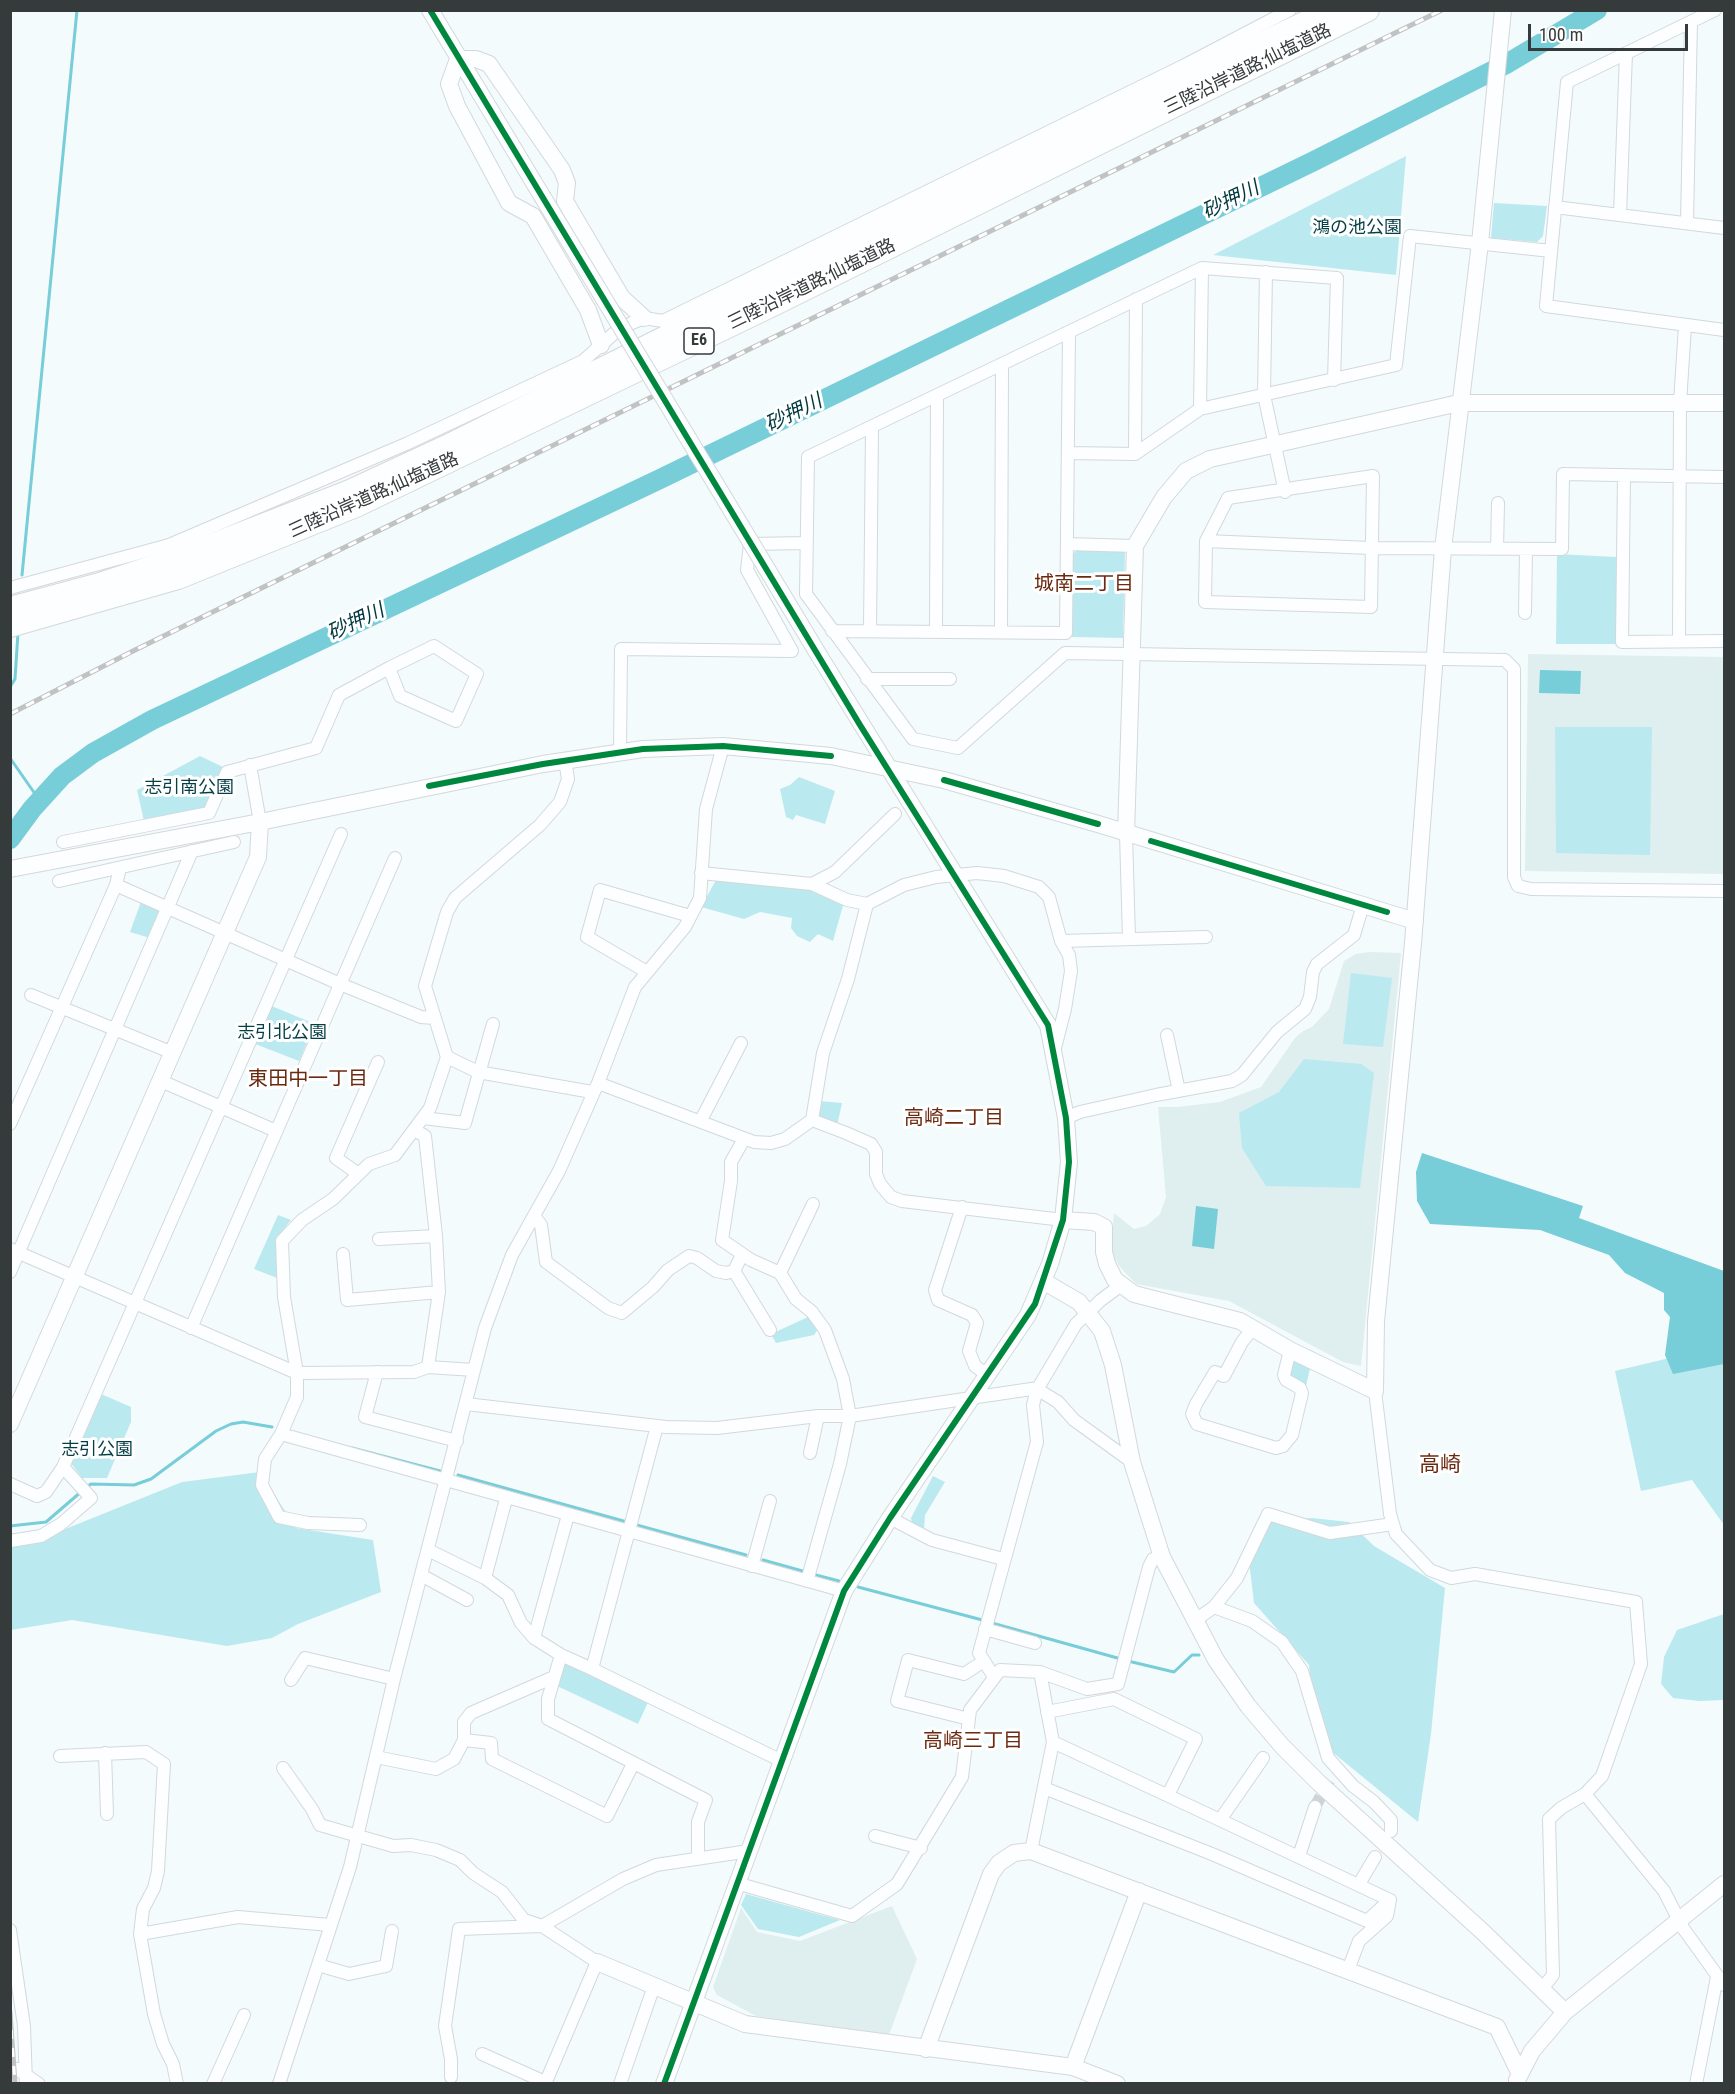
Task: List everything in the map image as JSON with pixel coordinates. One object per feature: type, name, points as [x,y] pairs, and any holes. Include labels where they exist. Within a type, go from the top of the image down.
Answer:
[{"type":"highway","name":"三陸沿岸道路;仙塩道路","points":[[10,608],[103,583],[172,560],[350,490],[447,446],[978,181],[1331,10]]},
{"type":"highway","name":"三陸沿岸道路;仙塩道路","points":[[10,626],[178,578],[356,506],[766,308],[1368,10]]},
{"type":"street","points":[[430,10],[885,766],[956,874],[1048,1025],[1066,1118],[1069,1162],[1063,1220],[1043,1281],[1028,1315],[844,1591],[664,2084]]},
{"type":"street","points":[[10,588],[169,545],[406,444],[583,361],[620,328],[644,318],[663,321],[1183,66],[1290,10]]},
{"type":"street","points":[[1503,10],[1480,243],[1443,549],[1415,921],[1376,1321],[1375,1391],[1396,1534],[1430,1570],[1451,1578],[1475,1574],[1636,1602],[1641,1664],[1602,1776],[1585,1794],[1561,1808],[1549,1819],[1552,1975],[1542,1989]]},
{"type":"street","points":[[1715,10],[1567,82],[1546,306],[1725,330]]},
{"type":"street","points":[[1687,223],[1691,22]]},
{"type":"street","points":[[1620,215],[1626,53]]},
{"type":"street","points":[[458,59],[476,59],[489,64],[562,170],[567,183],[565,201],[622,298],[644,318]]},
{"type":"street","points":[[458,59],[449,84],[457,106],[509,203],[533,216],[588,310],[601,345]]},
{"type":"street","points":[[1555,207],[1725,228]]},
{"type":"street","points":[[1069,453],[1135,454],[1200,409],[1396,365],[1410,236],[1551,251]]},
{"type":"street","points":[[1334,380],[1337,278],[1202,268],[808,457],[806,594],[913,739],[958,748],[1065,653],[1505,660],[1513,665],[1514,877],[1518,886],[1531,889],[1725,891]]},
{"type":"street","points":[[1200,409],[1202,268]]},
{"type":"street","points":[[1266,273],[1264,395],[1285,492]]},
{"type":"street","points":[[1135,454],[1136,299]]},
{"type":"street","points":[[1679,640],[1680,403],[1685,326]]},
{"type":"street","points":[[832,631],[1066,633],[1069,333]]},
{"type":"street","points":[[1001,632],[1002,364]]},
{"type":"street","points":[[936,631],[937,396]]},
{"type":"street","points":[[1129,939],[1126,834],[1135,546],[1164,497],[1186,471],[1210,459],[1274,443],[1459,404],[1725,403]]},
{"type":"street","points":[[870,631],[872,428]]},
{"type":"street","points":[[1206,541],[1370,548],[1562,549],[1563,474],[1725,477]]},
{"type":"street","points":[[1624,475],[1622,642],[1725,641]]},
{"type":"street","points":[[1373,476],[1370,548],[1371,608],[1205,602],[1206,541],[1228,498],[1285,492],[1373,476]]},
{"type":"street","points":[[1497,549],[1498,503]]},
{"type":"street","points":[[620,752],[621,649],[792,651],[747,570],[750,544],[806,543]]},
{"type":"street","points":[[1067,544],[1135,546]]},
{"type":"street","points":[[1525,613],[1526,549]]},
{"type":"street","points":[[63,842],[209,813],[227,772],[316,748],[339,694],[389,668],[434,646],[477,674],[456,721],[400,696],[389,668]]},
{"type":"street","points":[[867,679],[950,679]]},
{"type":"street","points":[[281,2083],[350,1867],[394,1679],[458,1441],[485,1328],[512,1255],[559,1171],[635,987],[685,927],[700,898],[705,809],[723,746]]},
{"type":"street","points":[[10,869],[260,822],[565,760],[620,752],[723,746],[831,756],[944,780],[1415,921]]},
{"type":"street","points":[[360,1525],[308,1523],[279,1517],[262,1485],[265,1459],[281,1434],[297,1397],[297,1373],[284,1297],[282,1241],[302,1220],[333,1199],[357,1173],[369,1164],[395,1155],[429,1108],[447,1057],[425,986],[447,912],[455,898],[540,825],[560,802],[568,780],[565,760]]},
{"type":"street","points":[[10,1424],[258,856],[260,822],[250,765]]},
{"type":"street","points":[[812,884],[835,872],[895,814]]},
{"type":"street","points":[[10,1484],[37,1496],[46,1492],[63,1467],[284,959],[341,834]]},
{"type":"street","points":[[59,881],[234,842]]},
{"type":"street","points":[[10,1272],[15,1251],[192,851]]},
{"type":"street","points":[[191,1328],[395,858]]},
{"type":"street","points":[[10,1124],[116,885],[120,868]]},
{"type":"street","points":[[701,873],[812,884],[847,900],[867,904],[904,885],[956,874],[1004,876],[1039,887],[1049,897],[1061,941],[1069,955],[1071,971],[1065,1009],[1054,1048]]},
{"type":"street","points":[[116,885],[340,984],[421,1017],[434,1018]]},
{"type":"street","points":[[647,972],[587,937],[600,890],[690,916]]},
{"type":"street","points":[[447,1057],[478,1072],[595,1087],[701,1120],[744,1139],[771,1143],[785,1139],[812,1120],[823,1053],[848,979],[867,904]]},
{"type":"street","points":[[1066,1118],[1080,1112],[1232,1081],[1242,1075],[1277,1032],[1305,1009],[1317,964],[1354,935],[1364,905]]},
{"type":"street","points":[[1061,941],[1206,937]]},
{"type":"street","points":[[31,995],[173,1053]]},
{"type":"street","points":[[423,1118],[465,1123],[492,1024]]},
{"type":"street","points":[[1167,1035],[1179,1091]]},
{"type":"street","points":[[701,1120],[741,1043]]},
{"type":"street","points":[[357,1173],[336,1158],[378,1062]]},
{"type":"street","points":[[161,1081],[276,1131]]},
{"type":"street","points":[[812,1120],[871,1144],[876,1152],[876,1174],[884,1191],[891,1197],[903,1201],[1094,1222],[1104,1227],[1104,1252],[1107,1264],[1120,1286],[1134,1294],[1232,1318],[1290,1350],[1375,1391]]},
{"type":"street","points":[[414,1130],[425,1136],[436,1236],[438,1292],[428,1367]]},
{"type":"street","points":[[744,1139],[731,1162],[731,1181],[722,1240],[742,1255],[780,1273],[796,1299],[812,1312],[825,1330],[843,1379],[850,1416],[840,1464],[808,1575]]},
{"type":"street","points":[[780,1273],[813,1204]]},
{"type":"street","points":[[962,1207],[935,1290],[938,1300],[972,1315],[977,1323],[969,1351],[975,1366],[987,1375]]},
{"type":"street","points":[[534,1216],[541,1225],[546,1262],[608,1308],[622,1313],[653,1287],[668,1270],[689,1256],[698,1258],[716,1271],[726,1274],[734,1271],[742,1255]]},
{"type":"street","points":[[379,1239],[436,1236]]},
{"type":"street","points":[[15,1251],[297,1373],[414,1371],[428,1367],[474,1370]]},
{"type":"street","points":[[343,1254],[347,1300],[438,1292]]},
{"type":"street","points":[[734,1271],[770,1330]]},
{"type":"street","points":[[1043,1281],[1079,1302],[1102,1331],[1109,1347],[1132,1462],[1162,1557],[1194,1621],[1248,1706],[1282,1746],[1565,2012]]},
{"type":"street","points":[[994,1677],[979,1653],[1037,1442],[1033,1405],[1038,1388],[1076,1324],[1120,1286]]},
{"type":"street","points":[[1253,1328],[1242,1342],[1224,1376],[1215,1372],[1196,1404],[1192,1414],[1197,1424],[1276,1448],[1283,1446],[1292,1435],[1302,1394],[1300,1388],[1286,1380],[1284,1375],[1290,1350]]},
{"type":"street","points":[[377,1372],[364,1417],[458,1441]]},
{"type":"street","points":[[466,1404],[657,1426],[717,1428],[818,1416],[850,1416],[971,1400],[1038,1388],[1058,1402],[1074,1420],[1132,1462]]},
{"type":"street","points":[[810,1453],[818,1416]]},
{"type":"street","points":[[592,1668],[657,1426]]},
{"type":"street","points":[[281,1434],[506,1499],[568,1515],[629,1526],[752,1566],[808,1575],[844,1591]]},
{"type":"street","points":[[10,1541],[41,1536],[61,1524],[91,1498],[63,1467]]},
{"type":"street","points":[[485,1578],[506,1499]]},
{"type":"street","points":[[752,1566],[770,1501]]},
{"type":"street","points":[[1194,1621],[1214,1607],[1237,1578],[1268,1514],[1299,1526],[1330,1533],[1393,1524]]},
{"type":"street","points":[[534,1638],[568,1515]]},
{"type":"street","points":[[891,1518],[932,1540],[1003,1559]]},
{"type":"street","points":[[428,1550],[485,1578],[507,1595],[521,1623],[534,1638],[561,1655],[782,1761]]},
{"type":"street","points":[[736,1883],[852,1916],[897,1884],[962,1778],[970,1710],[994,1677],[1000,1670],[1040,1672],[1087,1689],[1118,1684],[1149,1567],[1153,1559],[1162,1557]]},
{"type":"street","points":[[421,1575],[467,1600]]},
{"type":"street","points":[[1214,1607],[1252,1621],[1282,1642],[1302,1671],[1334,1772],[1391,1820],[1391,1831]]},
{"type":"street","points":[[986,1624],[1035,1643]]},
{"type":"street","points":[[561,1655],[548,1699],[548,1719],[706,1800],[698,1822],[698,1859]]},
{"type":"street","points":[[291,1680],[305,1658],[394,1679]]},
{"type":"street","points":[[969,1719],[897,1701],[908,1660],[964,1674],[984,1661]]},
{"type":"street","points":[[1030,1851],[1053,1742],[1040,1672]]},
{"type":"street","points":[[375,1757],[436,1769],[454,1759],[464,1740],[465,1722],[471,1713],[554,1677]]},
{"type":"street","points":[[1047,1712],[1114,1699],[1196,1739],[1168,1795]]},
{"type":"street","points":[[464,1740],[491,1743],[492,1760],[607,1816],[633,1764]]},
{"type":"street","points":[[1053,1742],[1390,1900]]},
{"type":"street","points":[[60,1756],[147,1752],[164,1764],[158,1871],[154,1888],[143,1909],[140,1934],[154,2014],[163,2044],[173,2064],[177,2084]]},
{"type":"street","points":[[105,1753],[107,1814]]},
{"type":"street","points":[[1220,1820],[1263,1758]]},
{"type":"street","points":[[283,1768],[312,1809],[320,1825],[393,1846],[411,1845],[436,1850],[460,1860],[473,1873],[502,1892],[524,1920],[542,1926],[597,1962],[745,2024],[1073,2067],[1117,2084]]},
{"type":"street","points":[[1044,1788],[1212,1854],[1367,1921],[1390,1900]]},
{"type":"street","points":[[1585,1794],[1664,1891],[1677,1920],[1721,1981],[1696,2084]]},
{"type":"street","points":[[1299,1856],[1315,1807]]},
{"type":"street","points":[[875,1836],[921,1848]]},
{"type":"street","points":[[451,2077],[451,2059],[445,2026],[459,1929],[542,1926],[623,1879],[656,1865],[749,1851]]},
{"type":"street","points":[[926,2049],[991,1874],[999,1863],[1014,1853],[1030,1851],[1497,2027],[1517,2079]]},
{"type":"street","points":[[1359,1884],[1375,1857]]},
{"type":"street","points":[[1517,2079],[1532,2051],[1565,2012],[1677,1920],[1725,1884]]},
{"type":"street","points":[[1073,2067],[1139,1891]]},
{"type":"street","points":[[1348,1970],[1359,1941],[1387,1916],[1390,1900]]},
{"type":"street","points":[[140,1934],[238,1917],[330,1924]]},
{"type":"street","points":[[10,1930],[18,1968],[26,2079]]},
{"type":"street","points":[[318,1965],[349,1974],[386,1966],[392,1931]]},
{"type":"street","points":[[483,2054],[545,2083],[597,1962]]},
{"type":"street","points":[[620,2084],[654,1986]]},
{"type":"street","points":[[213,2084],[244,2015]]},
{"type":"street","points":[[10,2068],[26,2079],[39,2084]]},
{"type":"shaded area","points":[[1528,654],[1724,657],[1724,874],[1525,871]]},
{"type":"shaded area","points":[[1401,953],[1361,1366],[1343,1362],[1229,1301],[1136,1284],[1120,1267],[1110,1251],[1114,1213],[1134,1229],[1146,1226],[1160,1214],[1166,1197],[1158,1107],[1220,1102],[1261,1087],[1295,1038],[1312,1027],[1329,1009],[1344,961],[1356,954]]},
{"type":"shaded area","points":[[892,1906],[917,1959],[889,2035],[756,2016],[717,1995],[713,1987],[741,1908],[757,1932],[800,1941]]},
{"type":"green space","name":"鴻の池公園","points":[[1406,156],[1396,275],[1213,255]]},
{"type":"green space","points":[[1494,203],[1547,206],[1543,236],[1537,242],[1491,238]]},
{"type":"green space","points":[[1077,550],[1125,551],[1123,638],[1072,637],[1073,554]]},
{"type":"green space","points":[[1557,554],[1617,557],[1616,644],[1556,644]]},
{"type":"green space","points":[[1555,727],[1652,727],[1650,855],[1556,853]]},
{"type":"green space","name":"志引南公園","points":[[200,756],[223,767],[204,809],[144,821],[137,790]]},
{"type":"green space","points":[[799,777],[835,791],[825,824],[796,815],[793,820],[786,817],[780,789],[790,785]]},
{"type":"green space","points":[[716,880],[812,886],[844,902],[833,941],[818,934],[810,942],[797,936],[791,928],[792,918],[760,912],[744,919],[701,907]]},
{"type":"green space","points":[[142,899],[158,909],[160,913],[150,938],[130,932]]},
{"type":"green space","points":[[1351,973],[1392,978],[1383,1047],[1343,1044]]},
{"type":"green space","name":"志引北公園","points":[[267,1004],[315,1024],[299,1061],[250,1042]]},
{"type":"green space","points":[[1304,1059],[1361,1064],[1374,1073],[1360,1188],[1266,1186],[1242,1148],[1239,1113],[1279,1092]]},
{"type":"green space","points":[[819,1101],[842,1103],[837,1126],[817,1118]]},
{"type":"green space","points":[[278,1215],[291,1220],[277,1238],[277,1278],[254,1269]]},
{"type":"green space","points":[[808,1317],[818,1329],[814,1335],[776,1343],[771,1334]]},
{"type":"green space","points":[[1724,1345],[1724,1525],[1692,1480],[1641,1491],[1615,1371]]},
{"type":"green space","points":[[1293,1357],[1311,1364],[1306,1386],[1290,1379]]},
{"type":"green space","name":"志引公園","points":[[101,1394],[131,1407],[131,1422],[107,1478],[82,1478],[70,1462]]},
{"type":"green space","points":[[260,1472],[296,1528],[373,1540],[381,1592],[298,1624],[272,1638],[227,1646],[72,1620],[11,1630],[10,1546],[43,1538],[182,1482]]},
{"type":"green space","points":[[933,1476],[945,1482],[925,1515],[924,1530],[912,1525],[911,1518]]},
{"type":"green space","points":[[1312,1518],[1349,1522],[1374,1546],[1445,1588],[1431,1734],[1418,1822],[1315,1738],[1309,1665],[1254,1603],[1247,1544],[1264,1522]]},
{"type":"green space","points":[[1724,1614],[1724,1700],[1699,1701],[1673,1698],[1661,1684],[1664,1657],[1677,1630]]},
{"type":"green space","points":[[564,1663],[649,1700],[638,1724],[555,1685]]},
{"type":"green space","points":[[746,1894],[840,1920],[799,1937],[758,1929],[741,1905]]},
{"type":"water","points":[[1540,670],[1581,671],[1580,694],[1539,693]]},
{"type":"water","points":[[1422,1153],[1583,1206],[1579,1218],[1724,1271],[1724,1364],[1673,1374],[1665,1355],[1670,1317],[1664,1310],[1664,1293],[1625,1273],[1609,1255],[1540,1230],[1430,1224],[1417,1201],[1416,1172]]},
{"type":"water","points":[[1196,1206],[1218,1209],[1214,1249],[1192,1246]]},
{"type":"waterway","points":[[22,575],[77,10]]},
{"type":"waterway","name":"砂押川","points":[[10,839],[32,809],[62,776],[93,753],[152,720],[658,480],[1314,161],[1508,63],[1597,10]]},
{"type":"waterway","points":[[10,687],[15,679],[18,633]]},
{"type":"waterway","points":[[10,758],[40,801]]},
{"type":"waterway","points":[[87,1487],[91,1484],[134,1485],[151,1479],[216,1431],[231,1424],[243,1422],[272,1427]]},
{"type":"waterway","points":[[352,1448],[440,1471]]},
{"type":"waterway","points":[[458,1475],[627,1522]]},
{"type":"waterway","points":[[10,1526],[46,1522],[82,1491]]},
{"type":"waterway","points":[[633,1524],[746,1555]]},
{"type":"waterway","points":[[763,1560],[806,1572]]},
{"type":"waterway","points":[[812,1574],[839,1581]]},
{"type":"waterway","points":[[858,1587],[986,1621]]},
{"type":"waterway","points":[[992,1623],[1121,1659]]},
{"type":"waterway","points":[[1128,1661],[1174,1672],[1192,1655],[1199,1655]]},
{"type":"tunnel","points":[[1315,1807],[1331,1777]]},
{"type":"railway","points":[[10,714],[135,650],[1442,10]]},
{"type":"railway","points":[[10,2012],[15,2084]]},
{"type":"cycle path","points":[[430,10],[860,725],[1048,1025],[1066,1118],[1069,1162],[1063,1220],[1035,1304],[890,1518],[844,1591],[664,2084]]},
{"type":"cycle path","points":[[429,786],[543,764],[643,749],[723,746],[831,756]]},
{"type":"cycle path","points":[[944,780],[1098,824]]},
{"type":"cycle path","points":[[1151,841],[1387,912]]},
{"type":"district","name":"城南二丁目","points":[[1084,585]]},
{"type":"district","name":"東田中一丁目","points":[[308,1080]]},
{"type":"district","name":"高崎二丁目","points":[[954,1119]]},
{"type":"district","name":"高崎","points":[[1440,1466]]},
{"type":"district","name":"高崎三丁目","points":[[973,1742]]}]
